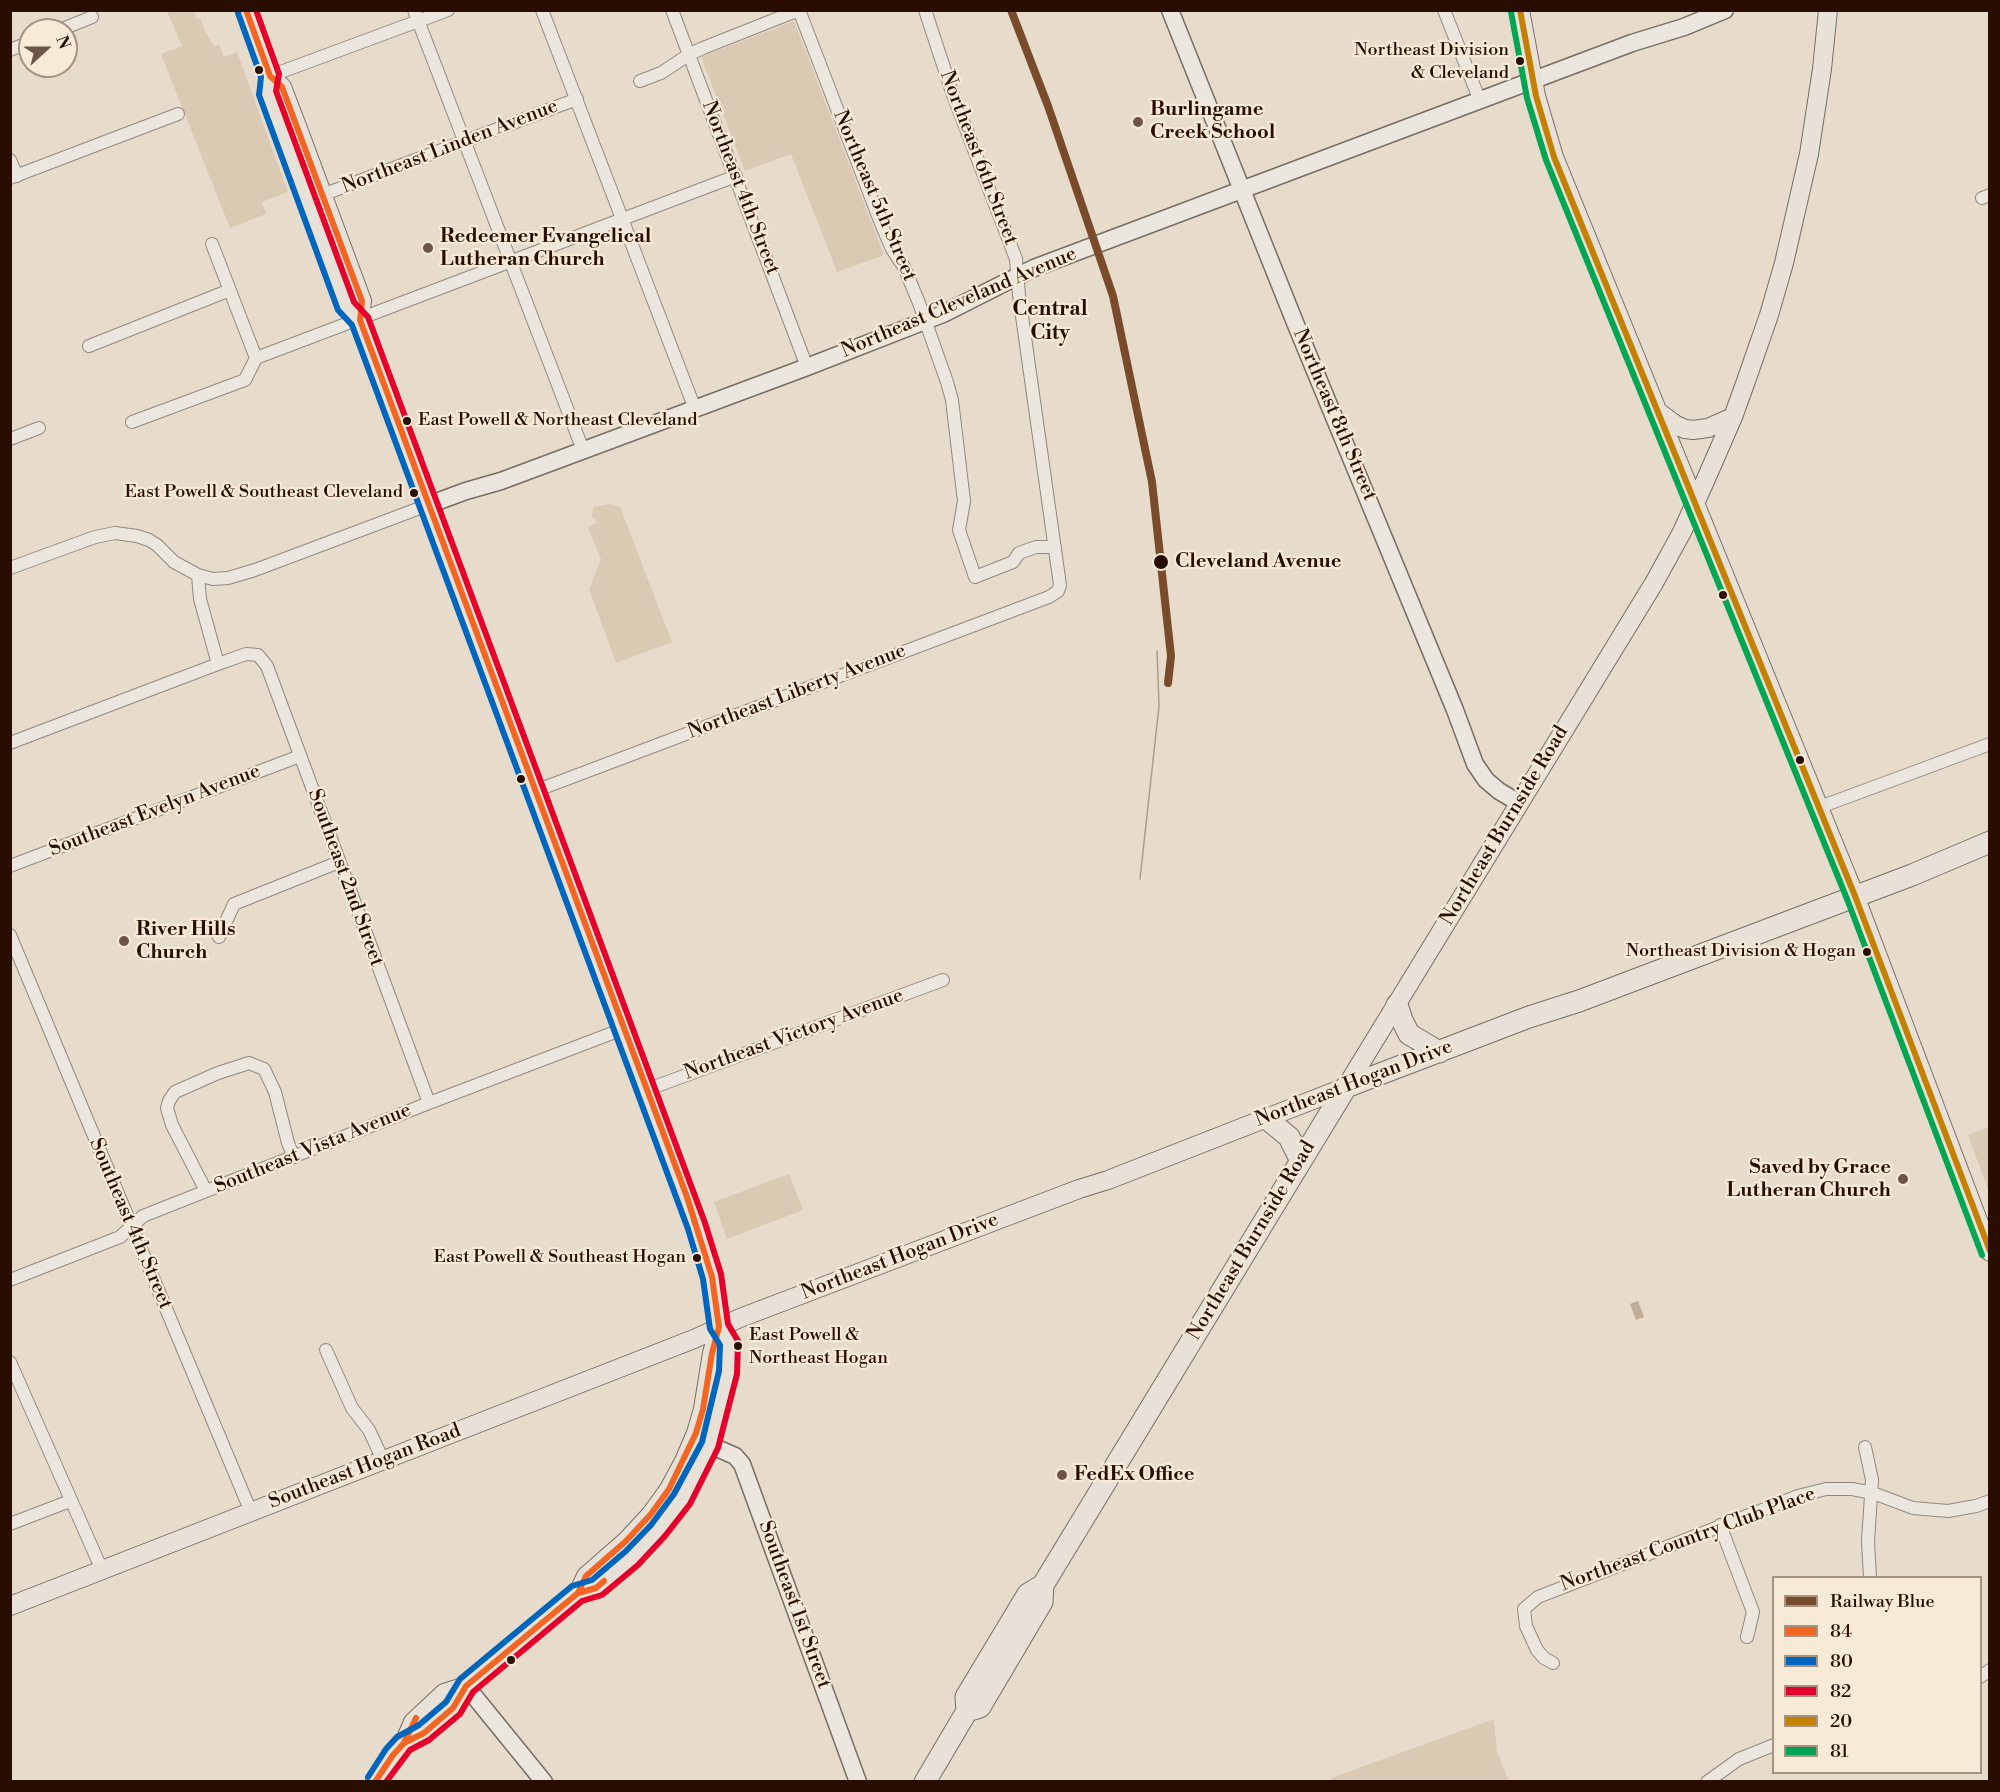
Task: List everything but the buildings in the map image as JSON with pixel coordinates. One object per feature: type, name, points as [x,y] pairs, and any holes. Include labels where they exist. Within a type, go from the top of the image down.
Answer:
[{"type":"highway","name":"Northeast Hogan Drive","points":[[1346,1087],[1951,860],[1989,842]]},
{"type":"highway","points":[[1397,1005],[1409,1034],[1439,1052]]},
{"type":"highway","name":"Northeast Burnside Road","points":[[925,1782],[967,1712],[966,1697],[1013,1618],[1028,1594],[1043,1584],[1346,1087]]},
{"type":"highway","points":[[1266,1119],[1289,1137],[1301,1161]]},
{"type":"highway","name":"Northeast Burnside Road","points":[[967,1712],[980,1707],[1042,1602],[1043,1584]]},
{"type":"highway","points":[[992,1686],[988,1676],[1009,1641],[1013,1618]]},
{"type":"main road","points":[[246,10],[270,76],[282,87],[362,301],[360,320],[704,1248],[716,1294],[719,1327],[712,1353],[703,1409],[684,1461],[676,1494]]},
{"type":"main road","name":"Northeast 8th Street","points":[[1170,10],[1475,764],[1486,780],[1498,791],[1519,803]]},
{"type":"main road","points":[[1520,10],[1541,117],[1554,157],[1820,807],[1989,1252]]},
{"type":"main road","name":"Northeast Cleveland Avenue","points":[[428,505],[501,481],[807,367],[926,321],[1018,275],[1725,10]]},
{"type":"main road","name":"Northeast Burnside Road","points":[[1346,1087],[1654,583],[1695,504],[1733,417],[1769,315],[1793,228],[1815,116],[1828,10]]},
{"type":"main road","points":[[270,76],[267,92],[346,307],[360,320]]},
{"type":"main road","points":[[287,146],[301,163],[314,191],[322,195]]},
{"type":"main road","points":[[1657,411],[1676,425],[1693,430],[1717,425],[1733,417]]},
{"type":"main road","name":"Northeast Hogan Drive","points":[[719,1327],[1346,1087]]},
{"type":"main road","points":[[375,1782],[404,1743],[424,1733],[453,1708],[466,1686],[578,1593],[586,1576],[676,1494],[710,1445],[728,1372],[729,1342],[719,1327]]},
{"type":"main road","name":"Southeast Hogan Road","points":[[10,1606],[694,1339],[719,1327]]},
{"type":"main road","name":"Southeast 1st Street","points":[[710,1445],[735,1456],[742,1464],[858,1782]]},
{"type":"main road","points":[[466,1686],[544,1782]]},
{"type":"street","points":[[270,76],[416,16],[448,10]]},
{"type":"street","points":[[542,10],[695,409]]},
{"type":"street","name":"Northeast 4th Street","points":[[672,10],[807,367]]},
{"type":"street","name":"Northeast 6th Street","points":[[925,10],[953,94],[1016,260],[1060,585],[1058,591]]},
{"type":"street","points":[[1443,10],[1480,101]]},
{"type":"street","points":[[640,81],[661,73],[690,54],[799,11]]},
{"type":"street","name":"Northeast 5th Street","points":[[799,11],[882,226],[892,249],[910,278],[952,400],[964,501],[959,531],[975,577],[1013,562],[1019,553],[1036,547],[1055,547]]},
{"type":"street","points":[[416,16],[583,450]]},
{"type":"street","points":[[78,23],[92,17]]},
{"type":"street","name":"Northeast Linden Avenue","points":[[322,195],[577,99]]},
{"type":"street","points":[[10,160],[14,177],[178,114]]},
{"type":"street","points":[[132,422],[245,380],[256,358],[736,176]]},
{"type":"street","points":[[212,244],[256,358]]},
{"type":"street","points":[[89,346],[230,290]]},
{"type":"street","points":[[10,439],[39,428]]},
{"type":"street","points":[[10,568],[78,542],[106,534],[125,533],[149,540],[174,562],[198,576],[221,579],[243,574],[428,505]]},
{"type":"street","points":[[10,742],[218,664],[200,599],[198,576]]},
{"type":"street","name":"Northeast Liberty Avenue","points":[[535,791],[1049,597],[1058,591]]},
{"type":"street","name":"Southeast 2nd Street","points":[[218,664],[246,654],[258,656],[267,666],[429,1103]]},
{"type":"street","points":[[1820,807],[1989,744]]},
{"type":"street","name":"Southeast Evelyn Avenue","points":[[10,866],[300,756]]},
{"type":"street","points":[[219,937],[234,904],[339,862]]},
{"type":"street","name":"Southeast 4th Street","points":[[10,935],[251,1512]]},
{"type":"street","name":"Northeast Victory Avenue","points":[[646,1090],[943,980]]},
{"type":"street","name":"Southeast Vista Avenue","points":[[10,1280],[120,1237],[143,1216],[622,1029]]},
{"type":"street","points":[[206,1191],[172,1125],[168,1108],[169,1101],[175,1092],[218,1073],[249,1063],[264,1069],[275,1092],[288,1143],[294,1157]]},
{"type":"street","points":[[326,1350],[352,1408],[369,1430],[383,1460]]},
{"type":"street","points":[[10,1362],[102,1570]]},
{"type":"street","points":[[1865,1448],[1873,1493],[1868,1541],[1870,1576]]},
{"type":"street","name":"Northeast Country Club Place","points":[[1553,1663],[1537,1650],[1526,1626],[1524,1609],[1538,1597],[1798,1496],[1826,1489],[1852,1489],[1873,1493],[1913,1509],[1948,1511],[1989,1501]]},
{"type":"street","points":[[10,1524],[70,1501]]},
{"type":"street","points":[[1720,1526],[1753,1612],[1747,1636]]},
{"type":"street","points":[[1707,1782],[1739,1759],[1772,1745]]},
{"type":"shaded area","points":[[167,11],[194,11],[214,46],[219,44],[224,57],[237,52],[288,192],[262,202],[266,214],[230,228],[161,54],[182,46]]},
{"type":"shaded area","points":[[794,21],[884,255],[837,272],[791,154],[745,171],[701,57]]},
{"type":"shaded area","points":[[610,504],[620,507],[672,642],[616,663],[589,589],[601,559],[588,527],[596,523],[592,518],[593,507]]},
{"type":"shaded area","points":[[1989,1127],[1989,1192],[1968,1135]]},
{"type":"shaded area","points":[[789,1174],[803,1210],[727,1239],[714,1202]]},
{"type":"shaded area","points":[[1638,1301],[1644,1317],[1636,1320],[1630,1304]]},
{"type":"shaded area","points":[[1494,1719],[1497,1752],[1509,1781],[1333,1782],[1331,1778]]},
{"type":"tram line","points":[[1140,879],[1159,706],[1157,651]]},
{"type":"rail line","name":"Blue","points":[[1011,10],[1048,106],[1113,296],[1152,482],[1171,656],[1168,683]]},
{"type":"transit line","name":"84","points":[[246,10],[270,76],[282,87],[362,301],[360,320],[687,1197],[712,1277],[719,1327],[696,1433],[669,1489],[651,1514],[626,1541],[586,1576],[578,1593]]},
{"type":"transit line","name":"82","points":[[256,10],[279,74],[276,91],[354,302],[368,317],[705,1223],[721,1274],[728,1324],[738,1341],[737,1374],[718,1448],[690,1504],[665,1536],[638,1565],[602,1595],[582,1601],[473,1692],[460,1714],[429,1740],[410,1750],[386,1782]]},
{"type":"transit line","name":"20","points":[[1520,10],[1536,96],[1554,157],[1855,896],[1990,1251]]},
{"type":"transit line","name":"81","points":[[1511,12],[1527,98],[1546,160],[1847,899],[1982,1255]]},
{"type":"transit line","name":"80","points":[[238,13],[261,77],[259,95],[338,310],[352,325],[688,1229],[703,1279],[710,1329],[720,1345],[719,1371],[702,1442],[674,1494],[651,1525],[626,1551],[592,1580],[572,1586],[460,1679],[446,1702],[419,1725],[397,1737],[386,1749],[368,1777]]},
{"type":"transit line","name":"84","points":[[404,1743],[424,1733],[453,1708],[466,1686],[578,1593],[596,1588],[604,1581]]},
{"type":"transit line","name":"84","points":[[375,1782],[404,1743],[416,1718]]},
{"type":"place","name":"Northeast Division & Cleveland","points":[[1520,61]]},
{"type":"place","name":"Burlingame Creek School","points":[[1138,122]]},
{"type":"place","name":"Redeemer Evangelical Lutheran Church","points":[[428,248]]},
{"type":"place","name":"East Powell & Northeast Cleveland","points":[[407,421]]},
{"type":"place","name":"East Powell & Southeast Cleveland","points":[[414,493]]},
{"type":"place","name":"Cleveland Avenue","points":[[1161,562]]},
{"type":"place","name":"River Hills Church","points":[[124,941]]},
{"type":"place","name":"Northeast Division & Hogan","points":[[1867,952]]},
{"type":"place","name":"Saved by Grace Lutheran Church","points":[[1903,1179]]},
{"type":"place","name":"East Powell & Southeast Hogan","points":[[697,1258]]},
{"type":"place","name":"East Powell & Northeast Hogan","points":[[738,1346]]},
{"type":"place","name":"FedEx Office","points":[[1062,1475]]},
{"type":"district","name":"Central City","points":[[1050,322]]}]
